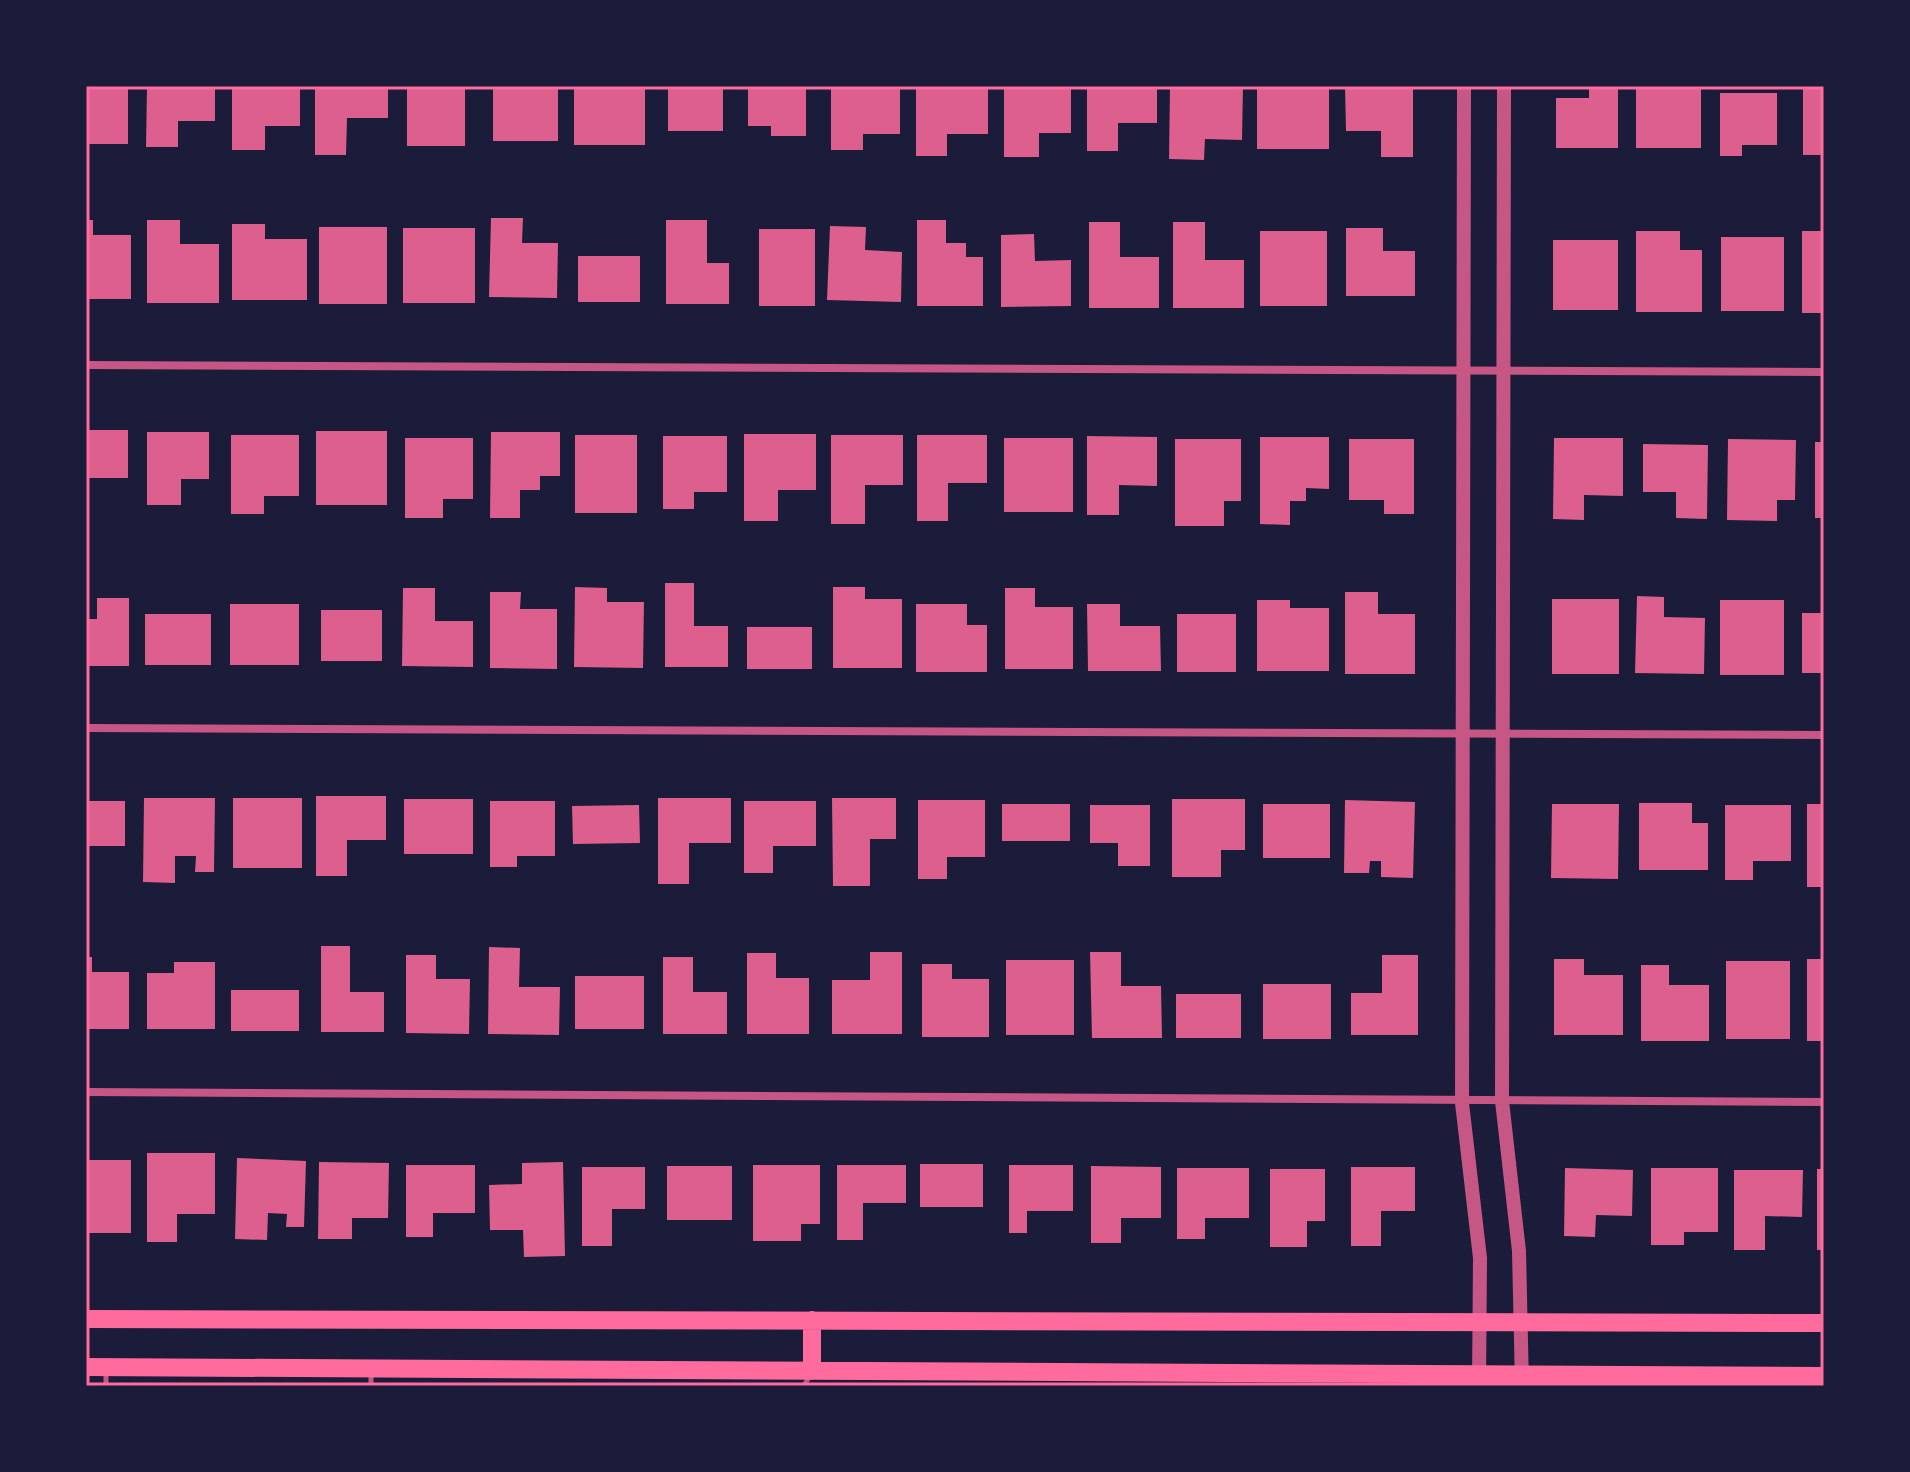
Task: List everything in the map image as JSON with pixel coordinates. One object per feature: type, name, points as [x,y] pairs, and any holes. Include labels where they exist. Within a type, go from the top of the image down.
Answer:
[{"type":"main road","points":[[86,1319],[1824,1323]]},
{"type":"main road","points":[[811,1378],[812,1320]]},
{"type":"main road","points":[[86,1367],[106,1377],[641,1374],[811,1378],[1522,1380],[1824,1376]]},
{"type":"street","points":[[1464,86],[1462,1101],[1480,1258],[1479,1380]]},
{"type":"street","points":[[1504,86],[1502,1101],[1519,1251],[1522,1380]]},
{"type":"street","points":[[86,365],[1824,372]]},
{"type":"street","points":[[86,728],[1824,735]]},
{"type":"street","points":[[86,1092],[1824,1102]]},
{"type":"building","points":[[86,86],[128,86],[128,144],[86,144]]},
{"type":"building","points":[[147,86],[215,86],[215,121],[178,121],[178,147],[146,147]]},
{"type":"building","points":[[232,86],[300,86],[300,126],[265,126],[265,150],[232,150]]},
{"type":"building","points":[[315,86],[388,86],[388,118],[347,118],[346,155],[315,155]]},
{"type":"building","points":[[407,86],[465,86],[465,146],[407,146]]},
{"type":"building","points":[[493,86],[558,86],[558,141],[493,141]]},
{"type":"building","points":[[574,86],[645,86],[645,145],[574,145]]},
{"type":"building","points":[[668,86],[723,86],[723,131],[668,131]]},
{"type":"building","points":[[748,86],[806,86],[806,136],[771,136],[771,126],[748,126]]},
{"type":"building","points":[[831,86],[900,86],[900,134],[863,134],[863,150],[831,150]]},
{"type":"building","points":[[916,86],[988,86],[988,134],[947,134],[947,156],[916,156]]},
{"type":"building","points":[[1004,86],[1071,86],[1071,133],[1039,133],[1039,157],[1004,157]]},
{"type":"building","points":[[1087,86],[1157,86],[1157,123],[1118,123],[1118,151],[1087,151]]},
{"type":"building","points":[[1170,86],[1243,86],[1242,140],[1205,139],[1204,160],[1169,159]]},
{"type":"building","points":[[1257,86],[1329,86],[1329,149],[1257,149]]},
{"type":"building","points":[[1345,86],[1413,86],[1413,157],[1381,157],[1381,131],[1346,131]]},
{"type":"building","points":[[1589,86],[1618,86],[1618,148],[1556,148],[1556,98],[1589,98]]},
{"type":"building","points":[[1636,86],[1701,86],[1701,148],[1636,148]]},
{"type":"building","points":[[1803,86],[1824,86],[1824,155],[1803,155]]},
{"type":"building","points":[[1720,93],[1777,93],[1777,145],[1742,145],[1742,156],[1720,156]]},
{"type":"building","points":[[491,218],[523,218],[522,243],[558,243],[557,298],[489,297]]},
{"type":"building","points":[[86,220],[93,220],[93,235],[131,235],[131,299],[86,299]]},
{"type":"building","points":[[147,220],[180,220],[180,244],[219,244],[219,303],[147,303]]},
{"type":"building","points":[[666,220],[707,220],[707,263],[729,263],[729,304],[666,304]]},
{"type":"building","points":[[917,220],[946,220],[946,243],[966,243],[966,257],[983,257],[983,306],[917,306]]},
{"type":"building","points":[[1089,222],[1120,222],[1120,257],[1159,257],[1159,308],[1089,308]]},
{"type":"building","points":[[1173,222],[1205,222],[1205,260],[1244,260],[1244,308],[1173,308]]},
{"type":"building","points":[[232,224],[265,224],[265,239],[307,239],[307,300],[232,300]]},
{"type":"building","points":[[830,226],[866,227],[865,250],[902,252],[901,302],[827,300]]},
{"type":"building","points":[[319,227],[387,227],[387,304],[319,304]]},
{"type":"building","points":[[403,228],[475,228],[475,303],[403,303]]},
{"type":"building","points":[[1346,228],[1383,228],[1383,251],[1415,251],[1415,296],[1346,296]]},
{"type":"building","points":[[759,229],[815,229],[815,306],[759,306]]},
{"type":"building","points":[[1260,231],[1327,231],[1327,306],[1260,306]]},
{"type":"building","points":[[1636,231],[1680,231],[1680,250],[1702,250],[1702,312],[1636,312]]},
{"type":"building","points":[[1802,231],[1824,231],[1824,313],[1802,313]]},
{"type":"building","points":[[1034,234],[1035,261],[1071,260],[1071,306],[1001,307],[1001,235]]},
{"type":"building","points":[[1721,237],[1784,237],[1784,311],[1721,311]]},
{"type":"building","points":[[1553,240],[1618,240],[1618,310],[1553,310]]},
{"type":"building","points":[[578,256],[640,256],[640,302],[578,302]]},
{"type":"building","points":[[86,430],[128,430],[128,478],[89,478],[89,516],[86,516]]},
{"type":"building","points":[[316,431],[387,431],[387,505],[316,505]]},
{"type":"building","points":[[147,432],[209,432],[209,479],[181,479],[181,505],[147,505]]},
{"type":"building","points":[[491,432],[560,432],[560,476],[540,476],[540,490],[520,490],[520,518],[490,518]]},
{"type":"building","points":[[744,434],[816,434],[816,490],[778,490],[778,521],[744,521]]},
{"type":"building","points":[[231,435],[299,435],[299,496],[264,496],[264,514],[231,514]]},
{"type":"building","points":[[575,435],[637,435],[637,513],[575,513]]},
{"type":"building","points":[[831,435],[903,435],[903,485],[865,485],[865,524],[831,524]]},
{"type":"building","points":[[917,435],[987,435],[987,483],[948,483],[948,521],[917,521]]},
{"type":"building","points":[[663,436],[727,436],[727,492],[694,492],[694,509],[663,509]]},
{"type":"building","points":[[1087,436],[1157,437],[1157,486],[1119,485],[1119,515],[1087,515]]},
{"type":"building","points":[[1260,437],[1329,437],[1329,489],[1306,488],[1306,501],[1290,501],[1290,525],[1260,524]]},
{"type":"building","points":[[405,438],[473,438],[473,499],[443,499],[443,518],[405,518]]},
{"type":"building","points":[[1004,438],[1073,438],[1073,512],[1004,512]]},
{"type":"building","points":[[1554,438],[1623,438],[1623,496],[1584,495],[1584,520],[1553,519]]},
{"type":"building","points":[[1175,439],[1241,439],[1241,501],[1224,501],[1224,526],[1175,526]]},
{"type":"building","points":[[1349,439],[1414,439],[1414,514],[1384,514],[1384,500],[1349,500]]},
{"type":"building","points":[[1728,439],[1796,440],[1795,500],[1777,500],[1777,521],[1727,520]]},
{"type":"building","points":[[1815,442],[1824,442],[1824,518],[1815,518]]},
{"type":"building","points":[[1643,444],[1708,445],[1707,519],[1676,518],[1676,492],[1643,492]]},
{"type":"building","points":[[665,583],[694,583],[694,626],[728,626],[728,667],[665,667]]},
{"type":"building","points":[[575,587],[607,588],[607,602],[644,602],[643,668],[574,667]]},
{"type":"building","points":[[833,587],[865,587],[865,599],[902,599],[902,668],[833,668]]},
{"type":"building","points":[[403,588],[435,588],[435,621],[473,621],[473,667],[402,666]]},
{"type":"building","points":[[1005,588],[1035,588],[1035,607],[1073,607],[1073,669],[1005,669]]},
{"type":"building","points":[[490,592],[521,592],[520,609],[557,609],[557,669],[490,668]]},
{"type":"building","points":[[1345,592],[1378,592],[1378,614],[1415,614],[1415,674],[1345,674]]},
{"type":"building","points":[[1637,596],[1664,597],[1664,617],[1705,618],[1704,674],[1635,673]]},
{"type":"building","points":[[97,598],[129,598],[129,666],[86,666],[86,619],[97,619]]},
{"type":"building","points":[[1552,599],[1619,599],[1619,674],[1552,674]]},
{"type":"building","points":[[1257,600],[1290,600],[1290,608],[1329,608],[1329,671],[1257,671]]},
{"type":"building","points":[[1720,600],[1784,600],[1784,675],[1720,675]]},
{"type":"building","points":[[230,604],[299,604],[299,665],[230,665]]},
{"type":"building","points":[[916,604],[967,604],[967,625],[987,625],[987,672],[916,672]]},
{"type":"building","points":[[1087,604],[1120,604],[1120,626],[1160,626],[1161,671],[1088,671]]},
{"type":"building","points":[[321,610],[382,610],[382,661],[321,661]]},
{"type":"building","points":[[1802,613],[1824,613],[1824,673],[1802,673]]},
{"type":"building","points":[[145,614],[211,614],[211,665],[145,665]]},
{"type":"building","points":[[1177,614],[1236,614],[1236,672],[1177,672]]},
{"type":"building","points":[[747,627],[812,627],[812,669],[747,669]]},
{"type":"building","points":[[316,796],[386,796],[386,840],[347,840],[347,876],[316,876]]},
{"type":"building","points":[[144,798],[215,798],[214,872],[195,872],[196,856],[175,856],[175,883],[143,882]]},
{"type":"building","points":[[233,798],[302,798],[302,868],[233,868]]},
{"type":"building","points":[[658,798],[731,798],[731,843],[689,843],[689,884],[658,884]]},
{"type":"building","points":[[832,798],[896,798],[896,839],[870,839],[870,886],[833,886]]},
{"type":"building","points":[[404,799],[473,799],[473,854],[404,854]]},
{"type":"building","points":[[1172,799],[1245,799],[1245,850],[1221,850],[1221,877],[1172,877]]},
{"type":"building","points":[[918,800],[985,800],[985,857],[947,857],[947,879],[918,879]]},
{"type":"building","points":[[1345,800],[1415,802],[1413,878],[1381,877],[1381,861],[1370,861],[1369,873],[1344,873]]},
{"type":"building","points":[[86,801],[125,801],[125,846],[86,846]]},
{"type":"building","points":[[490,801],[555,801],[555,856],[517,856],[517,867],[490,867]]},
{"type":"building","points":[[744,801],[816,801],[816,846],[773,846],[773,873],[744,873]]},
{"type":"building","points":[[1639,803],[1692,803],[1692,823],[1708,823],[1708,870],[1639,870]]},
{"type":"building","points":[[1002,804],[1070,804],[1070,841],[1002,841]]},
{"type":"building","points":[[1263,804],[1330,804],[1330,858],[1263,858]]},
{"type":"building","points":[[1552,804],[1619,804],[1618,879],[1551,878]]},
{"type":"building","points":[[1807,804],[1824,804],[1824,887],[1807,887]]},
{"type":"building","points":[[639,805],[640,843],[573,844],[572,806]]},
{"type":"building","points":[[1090,805],[1150,805],[1150,866],[1118,866],[1118,843],[1090,843]]},
{"type":"building","points":[[1725,805],[1791,805],[1791,861],[1753,861],[1753,880],[1725,880]]},
{"type":"building","points":[[321,946],[350,946],[350,992],[384,992],[384,1032],[321,1032]]},
{"type":"building","points":[[489,947],[520,948],[519,987],[560,987],[559,1035],[488,1034]]},
{"type":"building","points":[[870,952],[902,952],[902,1034],[832,1034],[832,980],[870,980]]},
{"type":"building","points":[[1090,952],[1121,952],[1121,986],[1161,986],[1162,1038],[1092,1038]]},
{"type":"building","points":[[747,953],[776,953],[776,978],[809,978],[809,1034],[747,1034]]},
{"type":"building","points":[[406,955],[436,955],[436,979],[470,979],[469,1034],[406,1033]]},
{"type":"building","points":[[1382,955],[1418,955],[1418,1035],[1351,1035],[1351,993],[1382,993]]},
{"type":"building","points":[[86,957],[92,957],[92,972],[129,972],[129,1029],[86,1029]]},
{"type":"building","points":[[663,957],[693,957],[693,992],[727,992],[727,1034],[663,1034]]},
{"type":"building","points":[[1554,959],[1584,959],[1584,975],[1623,975],[1623,1035],[1554,1035]]},
{"type":"building","points":[[1807,959],[1824,959],[1824,1041],[1807,1041]]},
{"type":"building","points":[[1006,960],[1074,960],[1074,1035],[1006,1035]]},
{"type":"building","points":[[1726,961],[1790,961],[1790,1039],[1726,1039]]},
{"type":"building","points":[[174,962],[215,962],[215,1029],[147,1029],[147,973],[174,973]]},
{"type":"building","points":[[922,964],[952,964],[952,979],[989,979],[989,1037],[922,1037]]},
{"type":"building","points":[[1641,965],[1669,965],[1669,985],[1709,985],[1709,1041],[1641,1041]]},
{"type":"building","points":[[575,976],[644,976],[644,1029],[575,1029]]},
{"type":"building","points":[[1263,984],[1331,984],[1331,1039],[1263,1039]]},
{"type":"building","points":[[231,990],[299,990],[299,1031],[231,1031]]},
{"type":"building","points":[[1176,994],[1241,994],[1241,1038],[1176,1038]]},
{"type":"building","points":[[147,1153],[215,1153],[215,1214],[177,1214],[177,1242],[147,1242]]},
{"type":"building","points":[[237,1158],[306,1161],[304,1227],[286,1227],[287,1214],[268,1213],[267,1240],[235,1239]]},
{"type":"building","points":[[86,1160],[131,1160],[131,1233],[86,1233]]},
{"type":"building","points":[[319,1162],[389,1163],[388,1218],[352,1218],[352,1239],[318,1239]]},
{"type":"building","points":[[563,1162],[565,1256],[524,1257],[523,1230],[490,1230],[489,1185],[522,1184],[522,1163]]},
{"type":"building","points":[[920,1164],[983,1164],[983,1207],[920,1207]]},
{"type":"building","points":[[406,1165],[475,1165],[475,1213],[433,1213],[433,1237],[406,1237]]},
{"type":"building","points":[[753,1165],[820,1165],[820,1224],[801,1224],[801,1241],[753,1241]]},
{"type":"building","points":[[837,1165],[906,1165],[906,1203],[863,1203],[863,1240],[837,1240]]},
{"type":"building","points":[[1009,1165],[1073,1165],[1073,1211],[1027,1211],[1027,1233],[1009,1233]]},
{"type":"building","points":[[667,1166],[732,1166],[732,1220],[667,1220]]},
{"type":"building","points":[[1091,1166],[1161,1167],[1161,1218],[1121,1218],[1121,1243],[1091,1243]]},
{"type":"building","points":[[582,1167],[645,1167],[645,1209],[612,1209],[612,1246],[582,1246]]},
{"type":"building","points":[[1351,1167],[1415,1167],[1415,1211],[1381,1211],[1381,1246],[1351,1246]]},
{"type":"building","points":[[1177,1168],[1249,1168],[1249,1218],[1205,1218],[1205,1239],[1177,1239]]},
{"type":"building","points":[[1565,1168],[1633,1170],[1632,1216],[1596,1215],[1595,1237],[1564,1236]]},
{"type":"building","points":[[1651,1168],[1718,1168],[1718,1232],[1684,1232],[1684,1245],[1651,1245]]},
{"type":"building","points":[[1270,1169],[1325,1169],[1325,1221],[1307,1221],[1307,1247],[1270,1247]]},
{"type":"building","points":[[1817,1169],[1824,1169],[1824,1250],[1817,1250]]},
{"type":"building","points":[[1734,1170],[1803,1170],[1802,1217],[1765,1216],[1765,1250],[1734,1250]]}]
